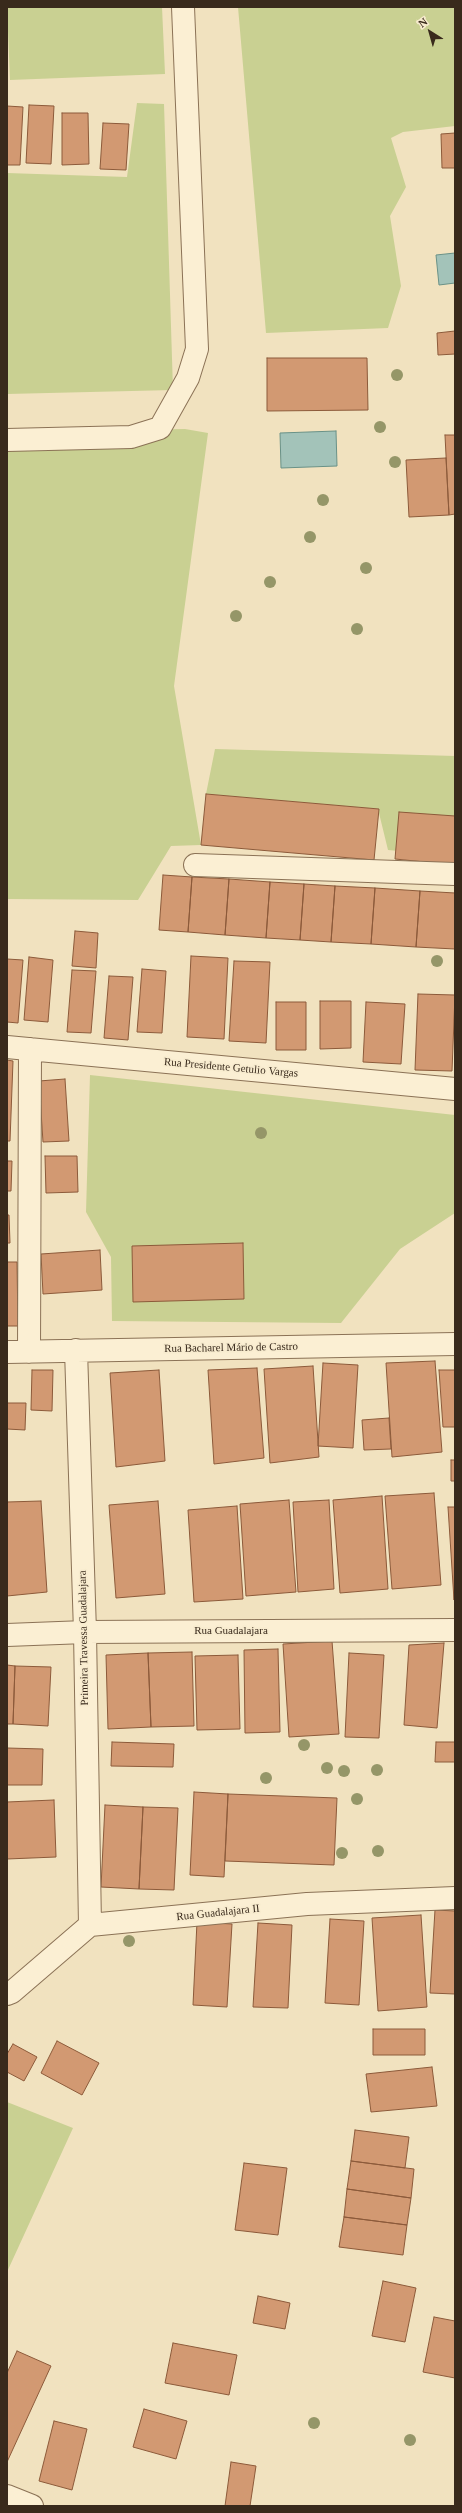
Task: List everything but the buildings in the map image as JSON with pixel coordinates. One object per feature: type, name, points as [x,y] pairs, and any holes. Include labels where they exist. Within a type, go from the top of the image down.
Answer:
[{"type":"street","points":[[7,440],[131,437],[160,428],[188,378],[197,350],[183,7]]},
{"type":"street","points":[[196,865],[455,874]]},
{"type":"street","name":"Rua Presidente Getulio Vargas","points":[[7,1047],[455,1089]]},
{"type":"street","points":[[29,1352],[30,1049]]},
{"type":"street","name":"Rua Bacharel Mário de Castro","points":[[7,1352],[455,1344]]},
{"type":"street","name":"Primeira Travessa Guadalajara","points":[[76,1350],[85,1632],[90,1925]]},
{"type":"street","name":"Rua Guadalajara","points":[[7,1635],[85,1632],[455,1630]]},
{"type":"street","name":"Rua Guadalajara II","points":[[90,1925],[307,1904],[455,1898]]},
{"type":"street","points":[[7,1994],[12,1992],[90,1925]]},
{"type":"street","points":[[7,2496],[32,2506]]},
{"type":"green space","points":[[7,7],[162,7],[165,74],[10,80]]},
{"type":"green space","points":[[238,7],[455,7],[455,126],[403,132],[391,138],[406,187],[390,216],[401,286],[388,328],[266,333]]},
{"type":"green space","points":[[137,103],[164,104],[173,390],[7,394],[7,173],[127,177]]},
{"type":"green space","points":[[185,429],[208,433],[174,686],[201,845],[171,846],[138,900],[7,899],[7,432]]},
{"type":"green space","points":[[215,749],[455,756],[455,856],[388,850],[378,809],[206,794]]},
{"type":"green space","points":[[90,1075],[455,1115],[455,1213],[400,1249],[341,1323],[112,1321],[111,1257],[86,1212]]},
{"type":"green space","points":[[7,2102],[73,2128],[7,2272]]},
{"type":"water","points":[[455,253],[455,283],[439,285],[436,255]]},
{"type":"water","points":[[336,431],[337,466],[281,468],[280,433]]}]
